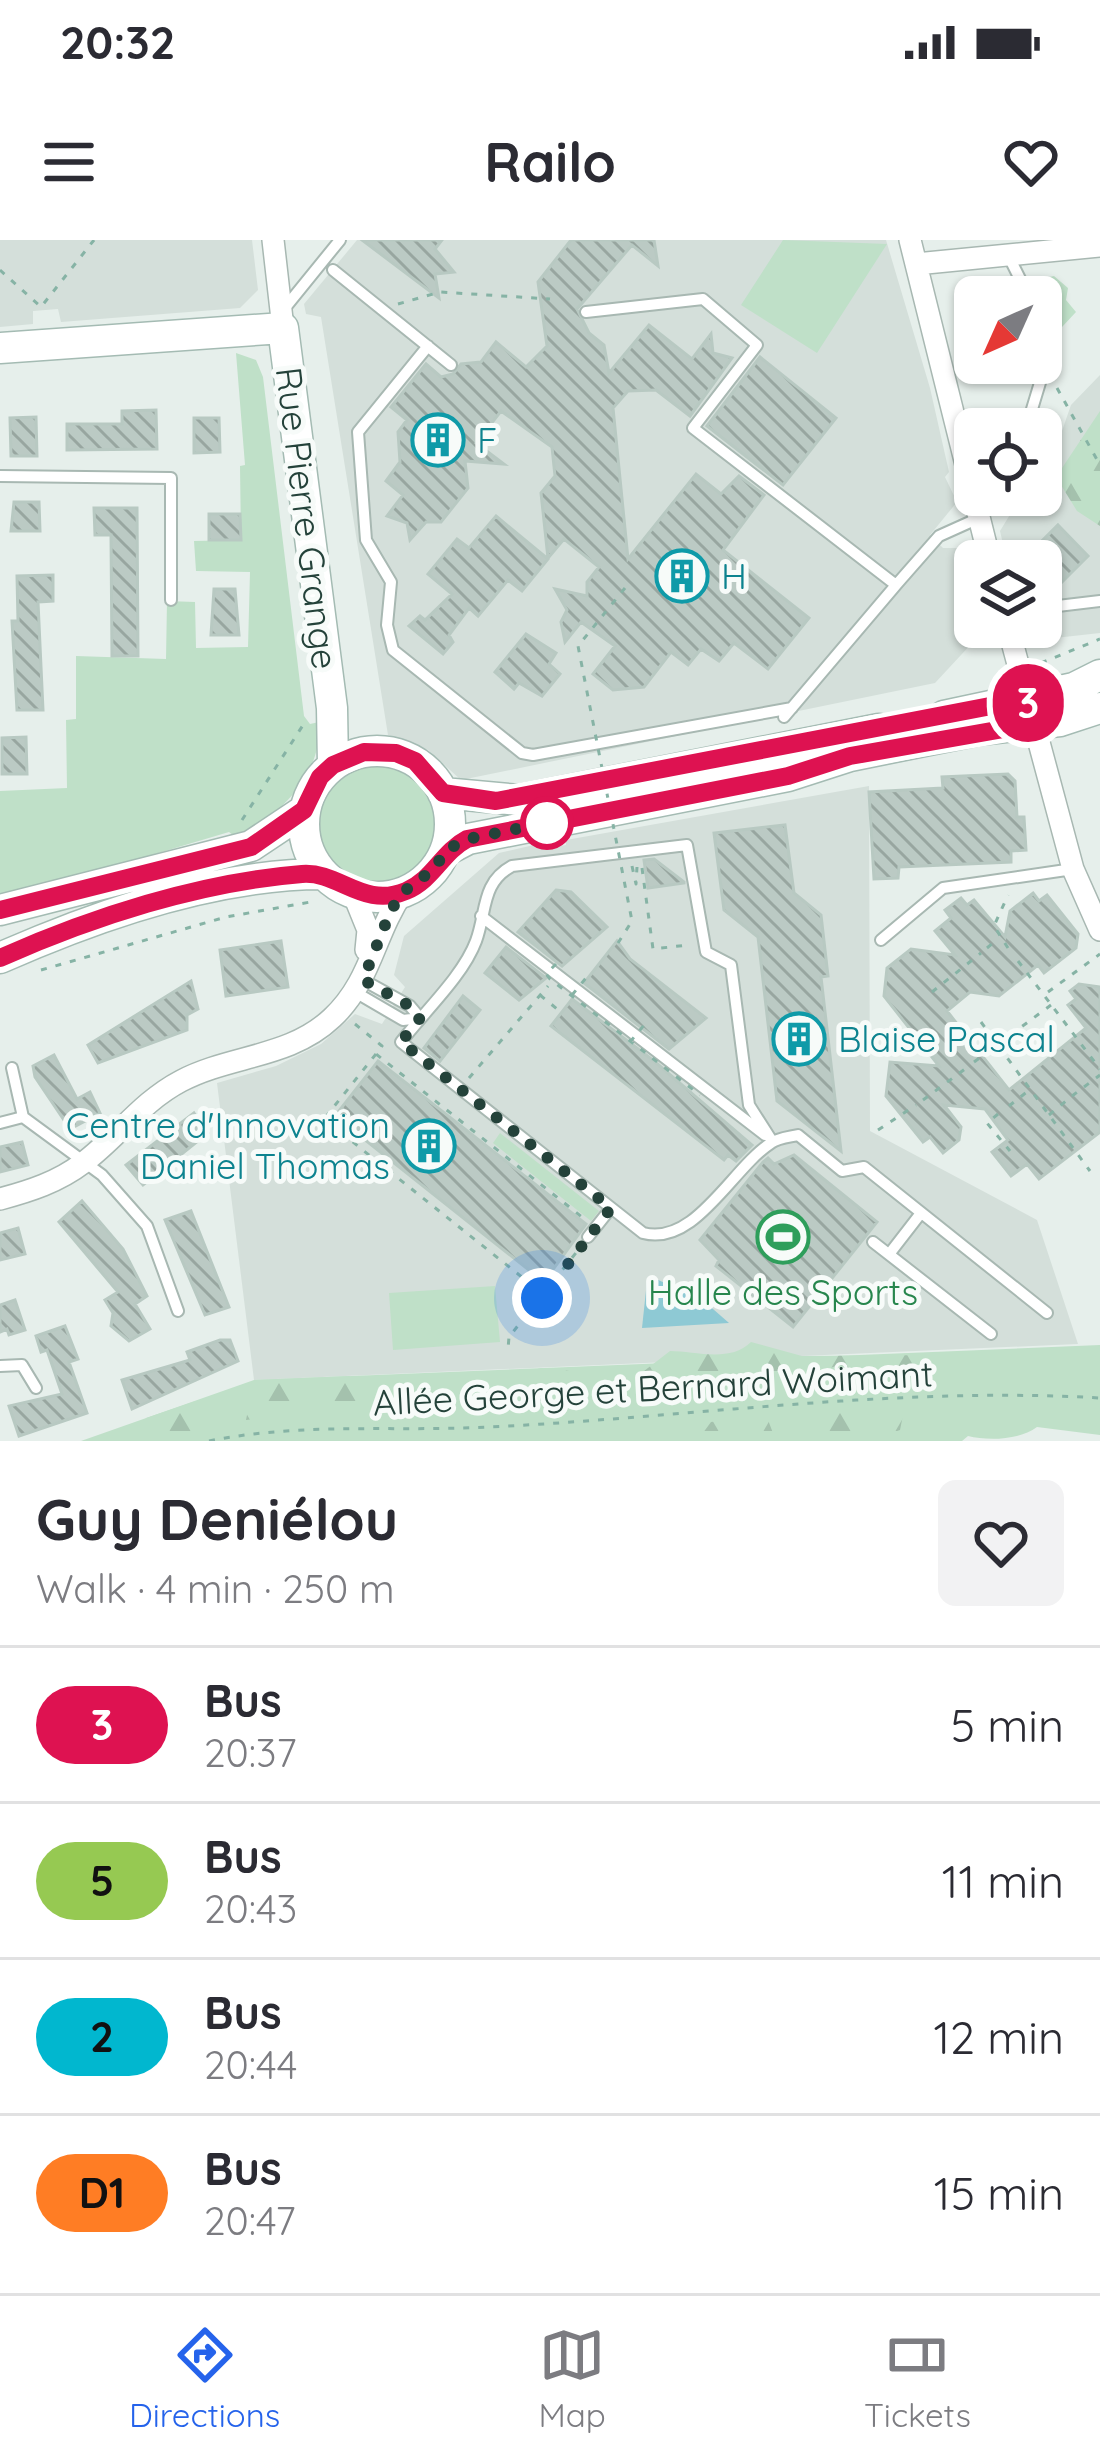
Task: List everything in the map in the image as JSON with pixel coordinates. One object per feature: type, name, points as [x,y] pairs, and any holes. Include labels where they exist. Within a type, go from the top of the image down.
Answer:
[{"type":"main road","points":[[0,348],[283,320]]},
{"type":"main road","name":"Rue Pierre Grange","points":[[283,320],[332,708],[333,765]]},
{"type":"main road","points":[[445,851],[467,839],[788,776],[1030,712],[1100,675]]},
{"type":"main road","points":[[443,793],[519,800],[1030,712],[1100,707]]},
{"type":"main road","name":"Rue Pierre Grange","points":[[332,708],[375,751]]},
{"type":"main road","points":[[0,910],[251,847],[304,810],[320,777],[333,765],[375,751],[415,761],[443,793],[450,832],[445,851],[435,868],[403,892],[378,897],[265,878],[58,933],[11,968]]},
{"type":"main road","points":[[304,810],[310,855],[335,889]]},
{"type":"street","points":[[274,240],[283,320]]},
{"type":"street","points":[[910,240],[954,409]]},
{"type":"street","points":[[916,265],[1008,257],[1049,246],[1100,246]]},
{"type":"street","points":[[979,518],[984,540]]},
{"type":"street","points":[[1013,648],[1073,869],[1100,930]]},
{"type":"street","points":[[335,889],[368,931],[359,986]]},
{"type":"street","points":[[0,1199],[45,1186],[86,1161],[148,1101],[184,1079],[276,1051],[317,1031],[359,986],[380,930],[403,892]]},
{"type":"lane","points":[[283,320],[340,240]]},
{"type":"lane","points":[[1008,257],[1018,276]]},
{"type":"lane","points":[[333,269],[451,365]]},
{"type":"lane","points":[[586,312],[703,298],[758,345],[693,428],[896,585]]},
{"type":"lane","points":[[428,346],[358,431],[366,540],[391,583],[387,625],[393,650],[522,753],[533,755],[788,713],[939,536],[979,518]]},
{"type":"lane","points":[[0,476],[171,478],[171,600]]},
{"type":"lane","points":[[1062,606],[1100,601]]},
{"type":"lane","points":[[772,1141],[749,1105],[731,964],[706,952],[687,844],[512,866],[490,885],[476,944],[401,1042],[643,1233],[658,1237],[682,1229],[772,1141],[798,1135],[842,1171],[864,1167],[1047,1313]]},
{"type":"lane","points":[[881,940],[943,888],[1073,869]]},
{"type":"lane","points":[[481,916],[557,970],[772,1141]]},
{"type":"lane","points":[[359,986],[403,1020],[420,1018]]},
{"type":"lane","points":[[12,1068],[23,1118],[86,1161],[147,1226],[178,1311]]},
{"type":"lane","points":[[0,1123],[23,1118]]},
{"type":"lane","points":[[592,1233],[611,1208]]},
{"type":"lane","points":[[890,1253],[921,1213]]},
{"type":"lane","points":[[873,1241],[991,1334]]},
{"type":"lane","points":[[0,1366],[22,1365],[37,1388]]},
{"type":"path","points":[[0,270],[41,307],[94,240]]},
{"type":"path","points":[[382,309],[440,292],[550,299]]},
{"type":"path","points":[[1054,384],[1100,465]]},
{"type":"path","points":[[618,943],[632,920],[578,646],[625,588]]},
{"type":"path","points":[[243,819],[310,715],[332,708]]},
{"type":"path","points":[[621,866],[632,864],[636,884],[640,883],[636,863],[641,858],[653,949],[704,943]]},
{"type":"path","points":[[1008,948],[994,926],[1022,874]]},
{"type":"path","points":[[11,968],[67,960],[335,889]]},
{"type":"path","points":[[987,948],[1000,938]]},
{"type":"path","points":[[932,992],[981,953]]},
{"type":"path","points":[[1045,994],[1100,954]]},
{"type":"path","points":[[1018,961],[1100,1072],[1072,1096]]},
{"type":"path","points":[[460,1089],[557,970]]},
{"type":"path","points":[[557,970],[546,974],[700,1095]]},
{"type":"path","points":[[571,997],[586,978]]},
{"type":"path","points":[[539,995],[562,1013]]},
{"type":"path","points":[[923,1100],[1052,1004]]},
{"type":"path","points":[[360,1016],[355,1024],[382,1046],[324,1119],[543,1294]]},
{"type":"path","points":[[981,1022],[1090,1172]]},
{"type":"path","points":[[629,1043],[645,1024]]},
{"type":"path","points":[[376,1054],[592,1233],[508,1336],[508,1349]]},
{"type":"path","points":[[1009,1106],[1030,1090]]},
{"type":"path","points":[[1048,1115],[1066,1101]]},
{"type":"path","points":[[878,1130],[916,1105]]},
{"type":"path","points":[[998,1114],[987,1123],[1010,1151]]},
{"type":"path","name":"Allée George et Bernard Woimant","points":[[209,1441],[272,1428],[489,1427],[875,1395],[1100,1398]]},
{"type":"shaded area","points":[[0,240],[252,240],[258,290],[240,308],[61,322],[58,309],[33,311],[33,324],[0,327]]},
{"type":"shaded area","points":[[357,240],[886,240],[930,388],[949,472],[945,477],[954,496],[954,506],[930,535],[943,548],[954,548],[954,648],[968,648],[935,683],[461,780],[428,750],[388,735],[321,317],[306,314],[304,304]]},
{"type":"shaded area","points":[[1100,375],[1100,633],[1062,637],[1062,540],[1002,540],[1000,531],[1009,516],[1062,516],[1062,431],[1071,405]]},
{"type":"shaded area","points":[[869,786],[870,1131],[1037,1220],[1078,1344],[254,1380],[217,1083],[276,1066],[321,1044],[355,1014],[382,1024],[405,987],[394,975],[404,936],[499,853],[547,842],[549,848],[566,845],[566,840]]},
{"type":"green space","points":[[783,240],[887,244],[817,353],[741,305]]},
{"type":"green space","points":[[1062,283],[1068,288],[1066,300],[1076,312],[1062,327]]},
{"type":"green space","points":[[236,353],[256,360],[263,377],[304,716],[310,724],[319,722],[314,760],[284,804],[239,840],[229,832],[0,900],[0,791],[67,788],[66,720],[76,719],[76,656],[166,659],[167,601],[195,602],[196,648],[248,647],[250,572],[196,571],[194,541],[241,540],[240,466],[245,465]]},
{"type":"green space","points":[[1100,411],[1100,526],[1077,511],[1062,487],[1062,468]]},
{"type":"green space","points":[[379,764],[402,769],[422,782],[435,802],[440,825],[435,848],[422,868],[402,881],[379,886],[356,881],[336,868],[323,848],[318,825],[323,802],[336,782],[356,769]]},
{"type":"green space","points":[[500,1133],[599,1211],[591,1221],[493,1143]]},
{"type":"green space","points":[[495,1286],[500,1342],[393,1350],[389,1293]]},
{"type":"green space","points":[[751,1342],[802,1356],[940,1355],[909,1385],[900,1387],[840,1365],[775,1384],[733,1372],[711,1372],[677,1379],[643,1399],[617,1396],[595,1407],[530,1400],[517,1405],[505,1395],[507,1386],[530,1388],[527,1372],[541,1368],[635,1378],[670,1351],[723,1354]]},
{"type":"green space","points":[[1100,1345],[1100,1435],[1037,1427],[1013,1437],[968,1436],[962,1441],[81,1441],[254,1380]]},
{"type":"green space","points":[[350,1376],[360,1403],[340,1417],[315,1412],[246,1420],[254,1380]]},
{"type":"green space","points":[[196,1401],[216,1402],[225,1413],[201,1428],[173,1435],[154,1438],[142,1427],[146,1418]]},
{"type":"green space","points":[[886,1406],[903,1415],[900,1430],[883,1436],[826,1431],[815,1421],[831,1407]]},
{"type":"green space","points":[[755,1416],[768,1420],[776,1441],[750,1434],[697,1441],[711,1422]]},
{"type":"water","points":[[652,1277],[705,1302],[729,1323],[642,1328],[647,1281]]},
{"type":"building","points":[[362,240],[442,240],[435,249],[454,272],[435,274],[439,298]]},
{"type":"building","points":[[571,240],[654,240],[658,266],[632,245],[577,309],[589,333],[604,345],[609,373],[649,325],[692,359],[711,334],[713,353],[732,358],[690,416],[656,390],[628,391],[613,408],[628,559],[696,474],[721,494],[739,476],[764,495],[723,550],[809,618],[768,669],[734,643],[719,661],[701,649],[688,665],[671,652],[644,687],[613,690],[593,674],[615,646],[581,622],[565,642],[561,622],[567,610],[555,589],[587,596],[587,582],[599,567],[564,539],[548,558],[541,493],[555,476],[552,447],[501,411],[476,443],[504,464],[465,461],[468,488],[441,522],[426,522],[410,540],[407,523],[387,516],[403,495],[386,481],[400,462],[398,432],[407,420],[391,407],[426,364],[441,377],[453,374],[461,364],[481,362],[496,342],[526,367],[547,346],[538,282]]},
{"type":"building","points":[[760,357],[836,418],[783,485],[707,426]]},
{"type":"building","points":[[156,410],[157,449],[67,450],[67,424],[122,424],[122,411]]},
{"type":"building","points":[[36,417],[37,456],[11,456],[10,418]]},
{"type":"building","points":[[194,418],[219,418],[220,452],[194,453]]},
{"type":"building","points":[[14,502],[39,502],[40,531],[11,531]]},
{"type":"building","points":[[94,508],[137,508],[138,656],[112,656],[111,535],[95,535]]},
{"type":"building","points":[[209,514],[240,514],[241,540],[209,540]]},
{"type":"building","points":[[496,516],[548,559],[522,591],[508,580],[478,616],[469,608],[449,635],[453,642],[443,654],[409,626],[420,616],[425,620],[452,594],[428,574],[457,539],[469,548]]},
{"type":"building","points":[[1058,525],[1088,556],[1062,582],[1062,540],[1043,540]]},
{"type":"building","points":[[53,575],[53,601],[38,602],[43,710],[17,710],[12,621],[18,621],[17,576]]},
{"type":"building","points":[[214,589],[235,589],[239,635],[211,635]]},
{"type":"building","points":[[526,634],[556,653],[549,664],[560,674],[542,696],[519,683],[514,689],[495,672]]},
{"type":"building","points":[[26,737],[27,774],[2,774],[2,738]]},
{"type":"building","points":[[1008,774],[1015,781],[1017,817],[1024,817],[1026,850],[1011,851],[1011,862],[899,867],[898,878],[874,879],[869,792],[943,788],[942,777]]},
{"type":"building","name":"Blaise Pascal","points":[[785,825],[794,893],[821,915],[828,976],[821,977],[841,1151],[777,1101],[758,937],[724,910],[714,833]]},
{"type":"building","points":[[654,859],[684,883],[648,888],[644,860]]},
{"type":"building","points":[[556,890],[571,892],[607,927],[562,966],[518,932]]},
{"type":"building","points":[[1033,893],[1039,901],[1047,895],[1078,934],[1076,948],[1044,973],[1038,965],[999,996],[970,992],[947,1011],[1009,1090],[1086,1028],[1068,1005],[1076,999],[1070,991],[1079,984],[1100,987],[1100,1132],[1039,1179],[1027,1164],[1011,1176],[992,1152],[1008,1140],[985,1109],[944,1105],[961,1127],[959,1140],[943,1153],[930,1137],[923,1142],[886,1096],[890,1062],[939,1066],[884,996],[887,968],[911,949],[955,955],[935,931],[951,918],[945,910],[961,898],[967,905],[974,900],[1005,937],[1010,911]]},
{"type":"building","points":[[281,941],[288,987],[226,996],[220,950]]},
{"type":"building","points":[[617,941],[630,959],[706,1018],[669,1049],[584,983]]},
{"type":"building","points":[[506,947],[546,978],[519,1000],[485,973]]},
{"type":"building","points":[[191,981],[198,1009],[187,1015],[187,1030],[98,1063],[88,1045]]},
{"type":"building","points":[[463,996],[480,1010],[440,1061],[424,1048]]},
{"type":"building","points":[[572,999],[752,1145],[736,1161],[728,1155],[724,1160],[551,1026]]},
{"type":"building","points":[[54,1055],[77,1099],[90,1092],[100,1113],[70,1129],[35,1077],[33,1066]]},
{"type":"building","name":"Centre d'Innovation Daniel Thomas","points":[[378,1061],[586,1224],[544,1282],[335,1116]]},
{"type":"building","points":[[194,1113],[208,1133],[143,1185],[126,1165]]},
{"type":"building","points":[[22,1142],[28,1165],[0,1172],[0,1147]]},
{"type":"building","name":"Halle des Sports","points":[[794,1155],[877,1222],[793,1327],[716,1266],[719,1260],[700,1240],[763,1162],[768,1158],[774,1164]]},
{"type":"building","points":[[82,1201],[123,1249],[147,1296],[135,1304],[150,1329],[129,1341],[111,1326],[113,1313],[105,1300],[118,1292],[59,1222]]},
{"type":"building","points":[[191,1211],[229,1307],[205,1315],[165,1220]]},
{"type":"building","points":[[18,1228],[25,1254],[0,1260],[0,1233]]},
{"type":"building","points":[[15,1300],[25,1330],[9,1335],[7,1329],[0,1332],[0,1305]]},
{"type":"building","points":[[65,1326],[78,1359],[69,1362],[87,1413],[19,1436],[9,1406],[62,1394],[47,1350],[41,1352],[36,1336]]},
{"type":"building","points":[[230,1340],[238,1361],[132,1409],[122,1380],[190,1360],[187,1352]]},
{"type":"bus line","name":"3","points":[[0,910],[135,872],[251,847],[304,810],[320,777],[333,765],[364,752],[396,753],[415,761],[443,793],[496,801],[1027,699],[1032,724],[850,756],[788,776],[467,839],[445,851],[421,883],[403,892],[378,897],[353,893],[323,874],[265,878],[58,933],[0,958]]},
{"type":"place","name":"F","points":[[438,440]]},
{"type":"place","name":"H","points":[[682,576]]},
{"type":"place","name":"Blaise Pascal","points":[[799,1039]]},
{"type":"place","name":"Centre d'Innovation Daniel Thomas","points":[[429,1146]]},
{"type":"place","name":"Halle des Sports","points":[[783,1237]]},
{"type":"route","points":[[542,1298],[611,1208],[401,1042],[420,1018],[410,1006],[363,980],[391,910],[403,892],[435,868],[445,851],[467,839],[551,822],[547,823]]}]
